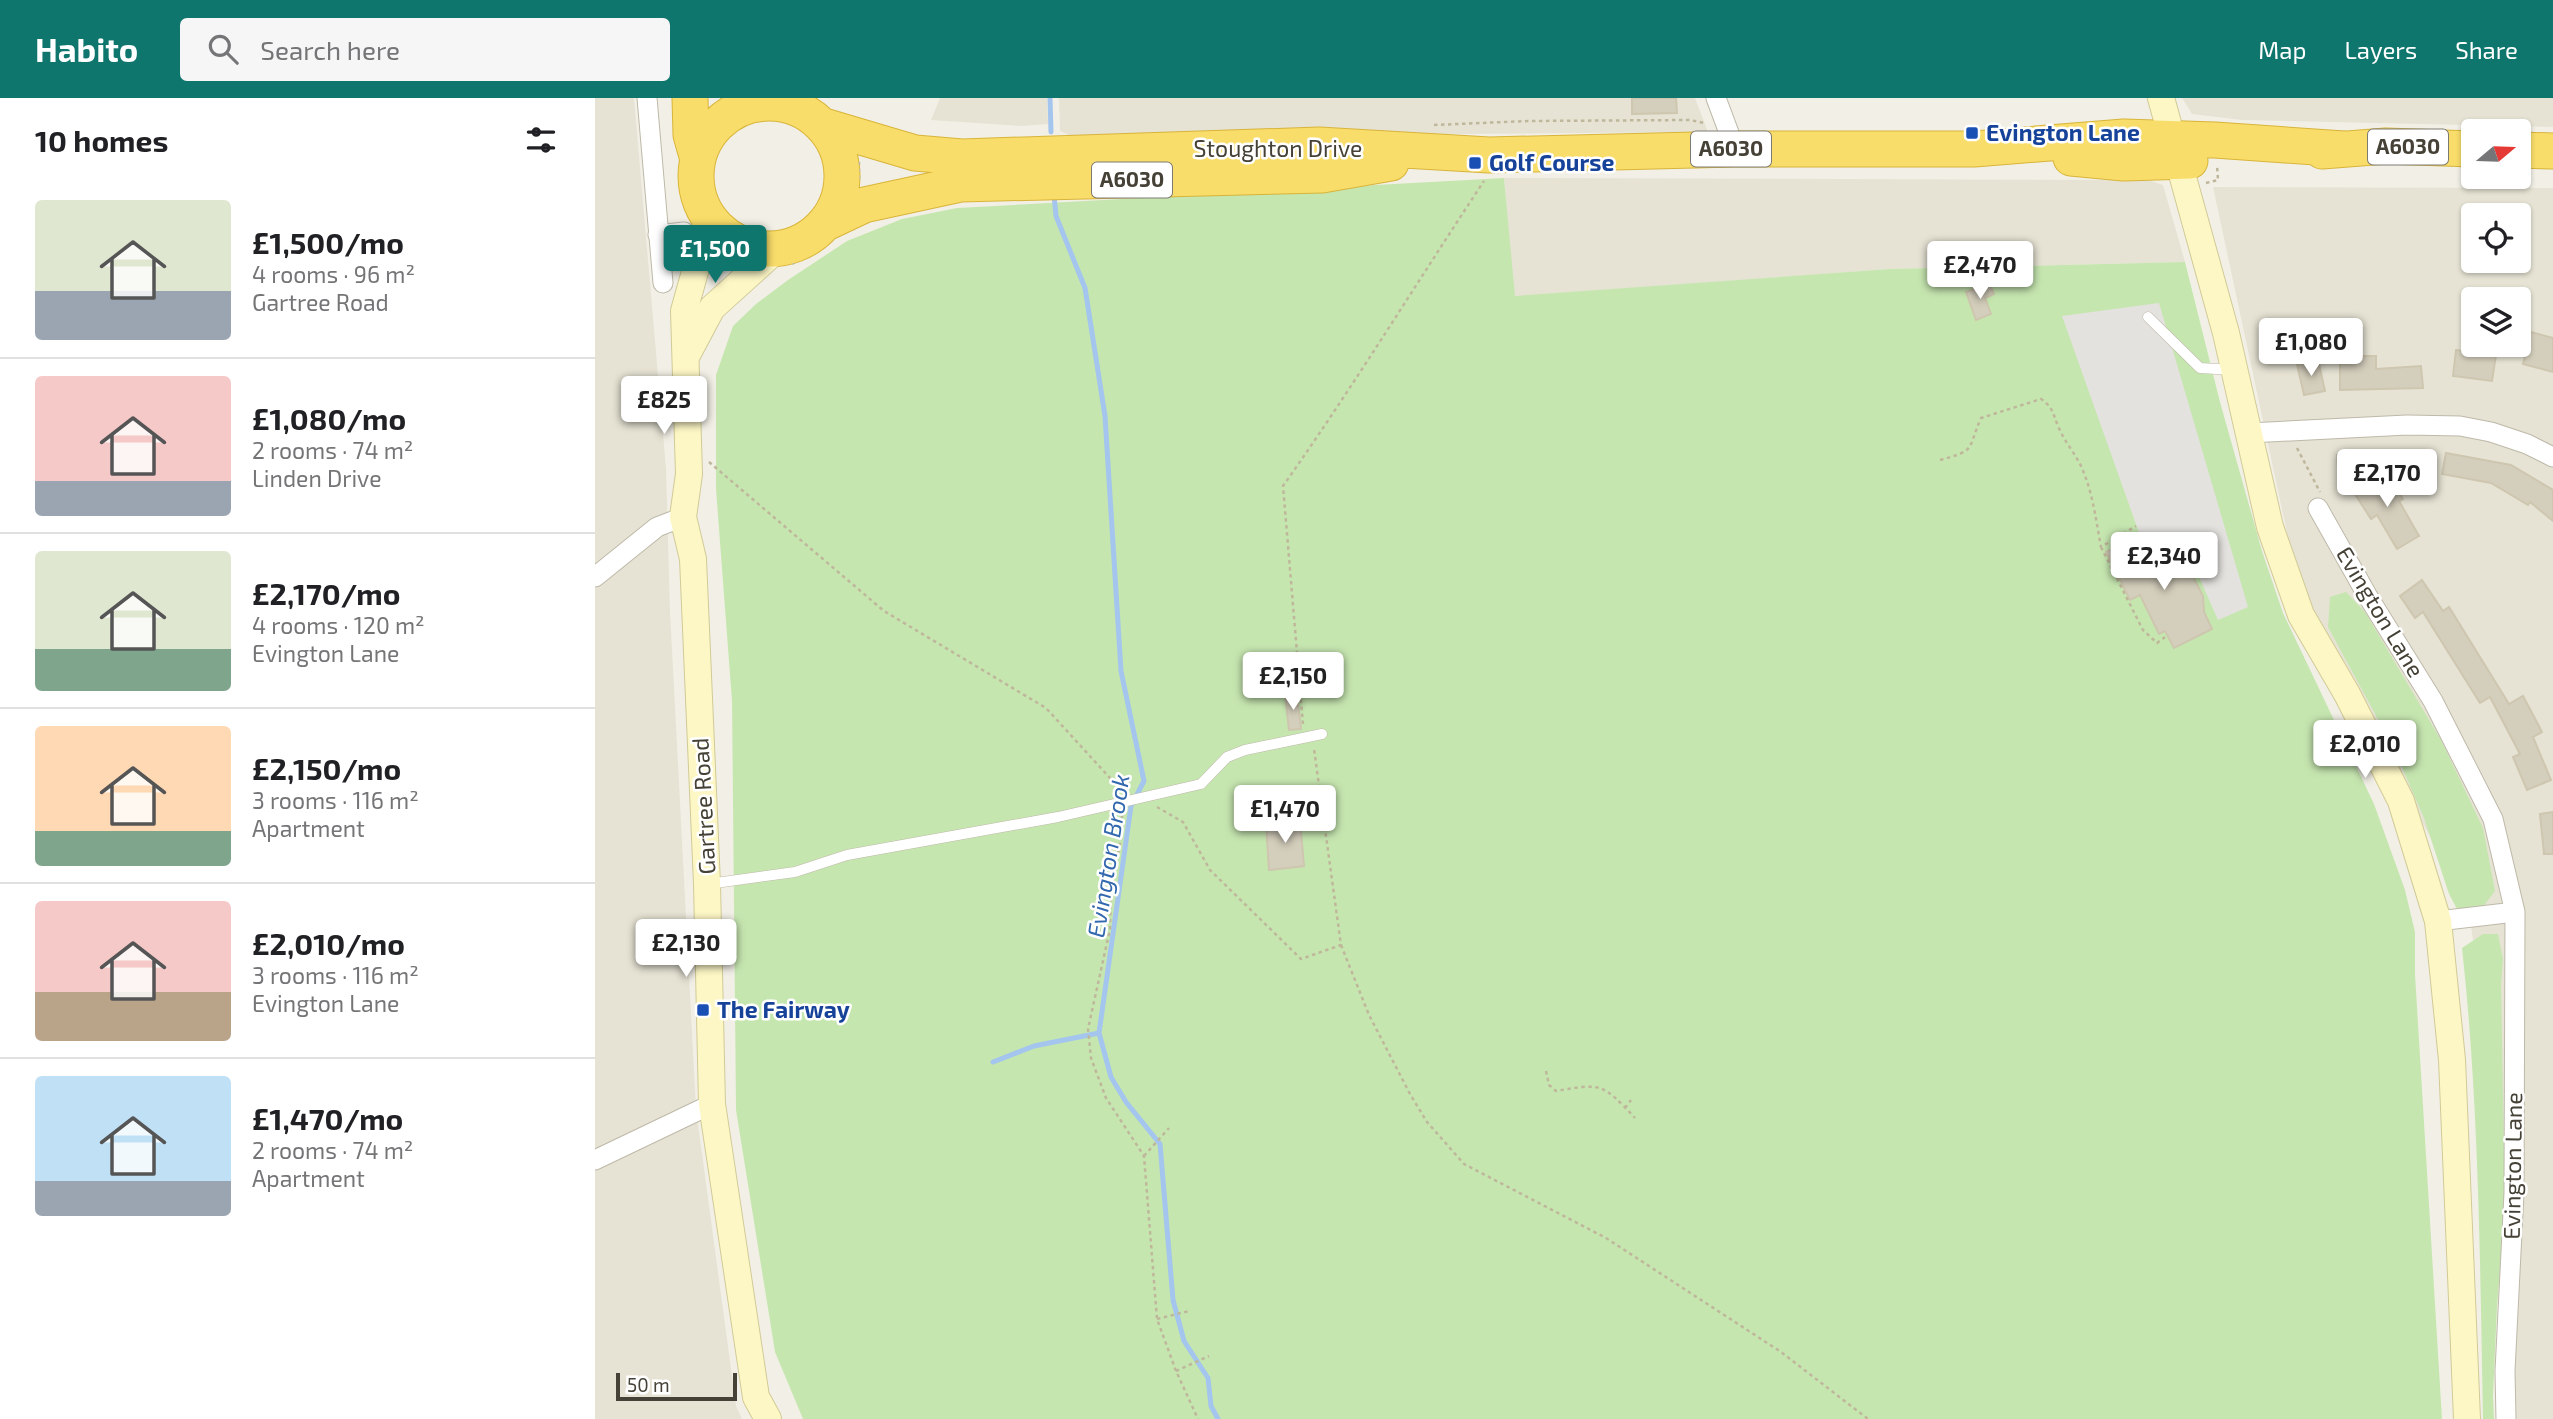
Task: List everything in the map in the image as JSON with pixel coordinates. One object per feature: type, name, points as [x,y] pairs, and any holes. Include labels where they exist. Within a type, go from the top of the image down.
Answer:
[{"type":"highway","points":[[690,98],[691,135],[697,156]]},
{"type":"highway","points":[[776,100],[806,112],[824,127],[840,157],[842,184],[824,233],[799,244],[780,260],[744,246],[718,230],[695,224],[697,156],[713,127],[734,110],[776,100]]},
{"type":"highway","name":"Stoughton Drive","points":[[824,127],[915,153],[962,157],[1319,145],[1442,154],[1502,155],[1735,149],[1974,149],[2124,163],[2176,151]]},
{"type":"highway","name":"A6030","points":[[2176,151],[2215,140],[2344,149],[2386,146],[2461,149]]},
{"type":"highway","points":[[2531,150],[2553,151]]},
{"type":"highway","name":"Stoughton Drive","points":[[824,233],[864,205],[961,184],[1322,175],[1442,154]]},
{"type":"main road","points":[[2161,98],[2227,333],[2270,527],[2301,615],[2359,718],[2401,801],[2438,921],[2452,1060],[2467,1419]]},
{"type":"main road","name":"Gartree Road","points":[[695,224],[705,236],[684,311],[689,474],[683,517],[693,559],[707,884],[712,1104],[756,1397],[768,1419]]},
{"type":"main road","name":"Gartree Road","points":[[686,357],[712,308],[780,260]]},
{"type":"street","points":[[647,98],[663,284]]},
{"type":"street","points":[[1716,98],[1735,149]]},
{"type":"street","points":[[658,235],[695,224]]},
{"type":"street","points":[[2249,433],[2407,425],[2460,426],[2491,432],[2527,444],[2553,457]]},
{"type":"street","name":"Evington Lane","points":[[2318,508],[2367,595],[2433,701],[2493,819],[2515,912],[2514,1193],[2505,1371],[2506,1419]]},
{"type":"street","points":[[595,577],[657,527],[683,517]]},
{"type":"street","points":[[2438,921],[2515,912]]},
{"type":"street","points":[[595,1160],[712,1104]]},
{"type":"lane","points":[[2148,317],[2200,368],[2234,370]]},
{"type":"lane","points":[[707,884],[795,872],[847,855],[1058,817],[1201,784],[1227,757],[1245,750],[1322,734]]},
{"type":"path","points":[[863,140],[858,191],[864,205]]},
{"type":"path","points":[[1502,155],[1406,298],[1335,412],[1283,486],[1302,724],[1322,734],[1314,748],[1341,945],[1370,1015],[1410,1094],[1427,1122],[1464,1164],[1606,1238],[1781,1352],[1868,1419]]},
{"type":"path","points":[[780,260],[824,233]]},
{"type":"path","points":[[1940,460],[1966,453],[1972,446],[1981,418],[2041,399],[2049,404],[2081,466],[2093,496],[2101,547],[2143,630],[2157,643],[2165,637]]},
{"type":"path","points":[[2289,431],[2323,498],[2318,508]]},
{"type":"path","points":[[687,443],[884,611],[1046,708],[1126,801],[1111,885],[1110,929],[1088,1029],[1091,1058],[1106,1098],[1144,1156],[1157,1319],[1176,1371],[1198,1419]]},
{"type":"path","points":[[2101,547],[2136,526]]},
{"type":"path","points":[[1142,798],[1183,822],[1210,870],[1301,959],[1341,945]]},
{"type":"path","points":[[1546,1071],[1549,1085],[1556,1091],[1585,1085],[1602,1087],[1635,1118]]},
{"type":"path","points":[[1625,1108],[1631,1100]]},
{"type":"path","points":[[1144,1156],[1170,1128]]},
{"type":"path","points":[[1157,1319],[1189,1311]]},
{"type":"path","points":[[1176,1371],[1209,1356]]},
{"type":"shaded area","points":[[595,98],[634,98],[666,468],[670,611],[696,1109],[736,1406],[742,1419],[595,1419]]},
{"type":"shaded area","points":[[940,98],[1047,98],[1048,124],[1021,126],[931,120]]},
{"type":"shaded area","points":[[1059,98],[1695,98],[1708,132],[1073,137],[1060,131]]},
{"type":"shaded area","points":[[2182,98],[2553,98],[2553,127],[2531,127],[2531,119],[2461,119],[2461,125],[2242,120],[2192,114]]},
{"type":"shaded area","points":[[1504,178],[2148,180],[2163,185],[2185,262],[1890,269],[1514,297]]},
{"type":"shaded area","points":[[2213,187],[2553,188],[2553,1419],[2512,1419],[2504,1197],[2469,908],[2302,603]]},
{"type":"shaded area","points":[[2159,303],[2248,607],[2218,620],[2181,536],[2142,541],[2062,316]]},
{"type":"green space","points":[[1504,178],[1515,296],[1890,269],[2185,262],[2220,402],[2262,551],[2283,613],[2374,804],[2405,890],[2415,932],[2415,974],[2442,1419],[803,1419],[775,1352],[736,1110],[732,701],[716,489],[716,375],[733,326],[756,304],[788,280],[847,241],[902,219],[957,208]]},
{"type":"green space","points":[[2346,592],[2365,612],[2441,740],[2483,828],[2495,891],[2482,908],[2457,909],[2449,894],[2424,818],[2393,747],[2328,627],[2330,597]]},
{"type":"green space","points":[[2483,934],[2498,934],[2503,959],[2501,984],[2505,1209],[2497,1307],[2494,1419],[2483,1419],[2475,1124],[2462,948]]},
{"type":"building","points":[[1632,98],[1676,98],[1677,113],[1632,114]]},
{"type":"building","points":[[1989,283],[1994,294],[1985,298],[1991,314],[1976,320],[1966,292]]},
{"type":"building","points":[[2531,332],[2553,338],[2553,372],[2523,364],[2525,357],[2531,357]]},
{"type":"building","points":[[2456,350],[2461,351],[2461,357],[2496,357],[2492,381],[2453,376]]},
{"type":"building","points":[[2340,356],[2376,356],[2376,369],[2421,366],[2423,388],[2340,390]]},
{"type":"building","points":[[2318,360],[2325,391],[2304,395],[2297,364]]},
{"type":"building","points":[[2406,452],[2406,464],[2338,468],[2337,455]]},
{"type":"building","points":[[2446,453],[2511,465],[2553,490],[2553,521],[2530,502],[2528,505],[2491,483],[2442,474]]},
{"type":"building","points":[[2386,471],[2403,499],[2399,501],[2419,536],[2397,549],[2377,515],[2371,519],[2353,491]]},
{"type":"building","points":[[2169,543],[2179,564],[2189,569],[2203,596],[2204,612],[2212,629],[2174,648],[2165,631],[2159,634],[2140,595],[2130,600],[2106,552],[2120,545],[2129,563]]},
{"type":"building","points":[[2422,580],[2443,611],[2449,607],[2509,704],[2523,696],[2542,732],[2533,737],[2551,780],[2527,790],[2513,757],[2520,754],[2490,697],[2480,703],[2423,612],[2415,618],[2400,596]]},
{"type":"building","points":[[1297,693],[1301,729],[1289,730],[1285,694]]},
{"type":"building","points":[[2553,812],[2553,854],[2544,854],[2540,814]]},
{"type":"building","points":[[1300,820],[1304,866],[1269,870],[1266,823]]},
{"type":"waterway","name":"Evington Brook","points":[[1050,98],[1051,132]]},
{"type":"waterway","name":"Evington Brook","points":[[1054,195],[1056,216],[1085,288],[1105,416],[1121,671],[1144,781],[1131,806],[1099,1033],[1111,1077],[1126,1102],[1160,1144],[1173,1300],[1184,1341],[1208,1378],[1211,1406],[1218,1419]]},
{"type":"waterway","points":[[993,1062],[1034,1046],[1099,1033]]},
{"type":"place","name":"Evington Lane","points":[[1972,133]]},
{"type":"place","name":"Golf Course","points":[[1475,163]]},
{"type":"place","name":"The Fairway","points":[[703,1010]]}]
